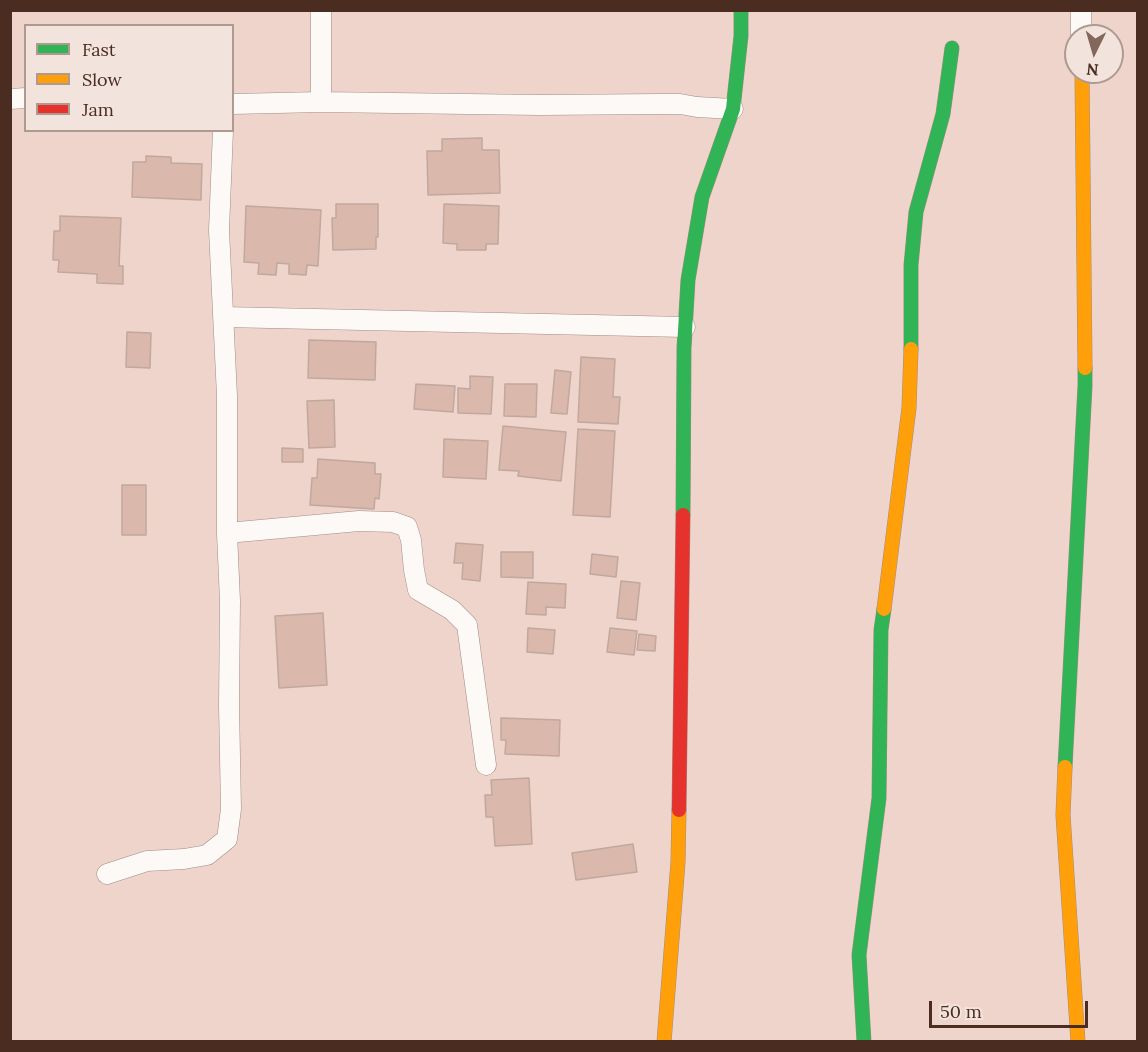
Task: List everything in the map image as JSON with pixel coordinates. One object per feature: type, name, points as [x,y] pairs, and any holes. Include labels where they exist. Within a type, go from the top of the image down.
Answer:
[{"type":"street","points":[[321,10],[321,102]]},
{"type":"street","points":[[664,1041],[678,862],[685,327],[688,280],[702,197],[733,109],[741,36],[741,10]]},
{"type":"street","points":[[864,1041],[859,955],[879,798],[881,630],[909,408],[911,265],[916,212],[943,114],[952,48]]},
{"type":"street","points":[[1078,1041],[1063,814],[1085,386],[1082,84]]},
{"type":"street","points":[[234,104],[321,102],[670,104],[733,109]]},
{"type":"street","points":[[106,874],[147,861],[207,855],[227,839],[231,809],[230,601],[227,532],[227,396],[219,230],[223,132]]},
{"type":"street","points":[[223,317],[685,327]]},
{"type":"street","points":[[227,532],[359,521],[393,522],[407,527],[418,590],[452,610],[467,625],[486,765]]},
{"type":"building","points":[[482,138],[482,150],[499,150],[500,193],[428,195],[427,151],[442,151],[442,139]]},
{"type":"building","points":[[146,156],[171,157],[171,163],[202,164],[201,200],[132,197],[133,162],[146,162]]},
{"type":"building","points":[[336,204],[378,204],[376,249],[333,250],[332,218],[336,218]]},
{"type":"building","points":[[444,204],[499,206],[498,244],[486,244],[486,250],[457,250],[457,244],[443,243]]},
{"type":"building","points":[[246,206],[321,210],[318,266],[307,265],[306,275],[289,274],[289,264],[277,263],[276,275],[258,274],[259,263],[244,262]]},
{"type":"building","points":[[60,216],[121,218],[119,266],[123,266],[123,284],[97,283],[97,274],[58,272],[59,260],[53,260],[54,231],[60,231]]},
{"type":"building","points":[[127,332],[151,333],[150,368],[126,367]]},
{"type":"building","points":[[309,340],[376,342],[375,380],[308,378]]},
{"type":"building","points":[[581,357],[615,359],[613,397],[620,397],[618,424],[578,422]]},
{"type":"building","points":[[555,370],[571,372],[567,414],[551,413]]},
{"type":"building","points":[[470,376],[493,377],[491,414],[458,413],[458,388],[470,389]]},
{"type":"building","points":[[416,384],[455,386],[453,412],[414,409]]},
{"type":"building","points":[[505,384],[537,384],[536,417],[504,416]]},
{"type":"building","points":[[334,400],[335,447],[309,448],[307,401]]},
{"type":"building","points":[[503,426],[566,432],[561,481],[518,476],[519,471],[499,470]]},
{"type":"building","points":[[578,429],[615,431],[610,517],[573,515]]},
{"type":"building","points":[[444,439],[488,441],[486,479],[443,477]]},
{"type":"building","points":[[282,448],[303,449],[303,462],[282,462]]},
{"type":"building","points":[[318,459],[375,463],[375,474],[381,474],[379,499],[375,498],[374,509],[310,505],[312,478],[317,478]]},
{"type":"building","points":[[122,485],[146,485],[146,535],[122,535]]},
{"type":"building","points":[[456,543],[483,545],[480,581],[462,579],[463,563],[454,563]]},
{"type":"building","points":[[501,552],[533,552],[533,578],[501,577]]},
{"type":"building","points":[[592,554],[618,557],[616,577],[590,574]]},
{"type":"building","points":[[621,581],[640,583],[636,620],[617,618]]},
{"type":"building","points":[[528,582],[566,584],[565,608],[546,607],[546,615],[526,614]]},
{"type":"building","points":[[323,613],[327,685],[279,688],[275,616]]},
{"type":"building","points":[[528,628],[555,630],[553,654],[527,652]]},
{"type":"building","points":[[610,628],[637,631],[634,655],[607,652]]},
{"type":"building","points":[[639,634],[656,636],[655,651],[637,650]]},
{"type":"building","points":[[501,718],[560,720],[559,756],[505,754],[506,740],[501,740]]},
{"type":"building","points":[[529,778],[532,844],[495,846],[493,817],[486,817],[485,795],[492,795],[491,780]]},
{"type":"building","points":[[633,844],[637,872],[576,880],[572,853]]},
{"type":"traffic: fast","points":[[683,515],[684,348],[688,280],[702,197],[733,109],[741,36],[741,10]]},
{"type":"traffic: fast","points":[[911,349],[911,265],[916,212],[943,114],[952,48]]},
{"type":"traffic: fast","points":[[1065,767],[1085,368]]},
{"type":"traffic: fast","points":[[864,1042],[859,955],[879,798],[881,630],[884,609]]},
{"type":"traffic: slow","points":[[1082,84],[1085,368]]},
{"type":"traffic: slow","points":[[884,609],[909,408],[911,349]]},
{"type":"traffic: slow","points":[[1065,767],[1063,815],[1078,1042]]},
{"type":"traffic: slow","points":[[664,1042],[678,862],[679,810]]},
{"type":"traffic: jam","points":[[679,810],[683,515]]}]
